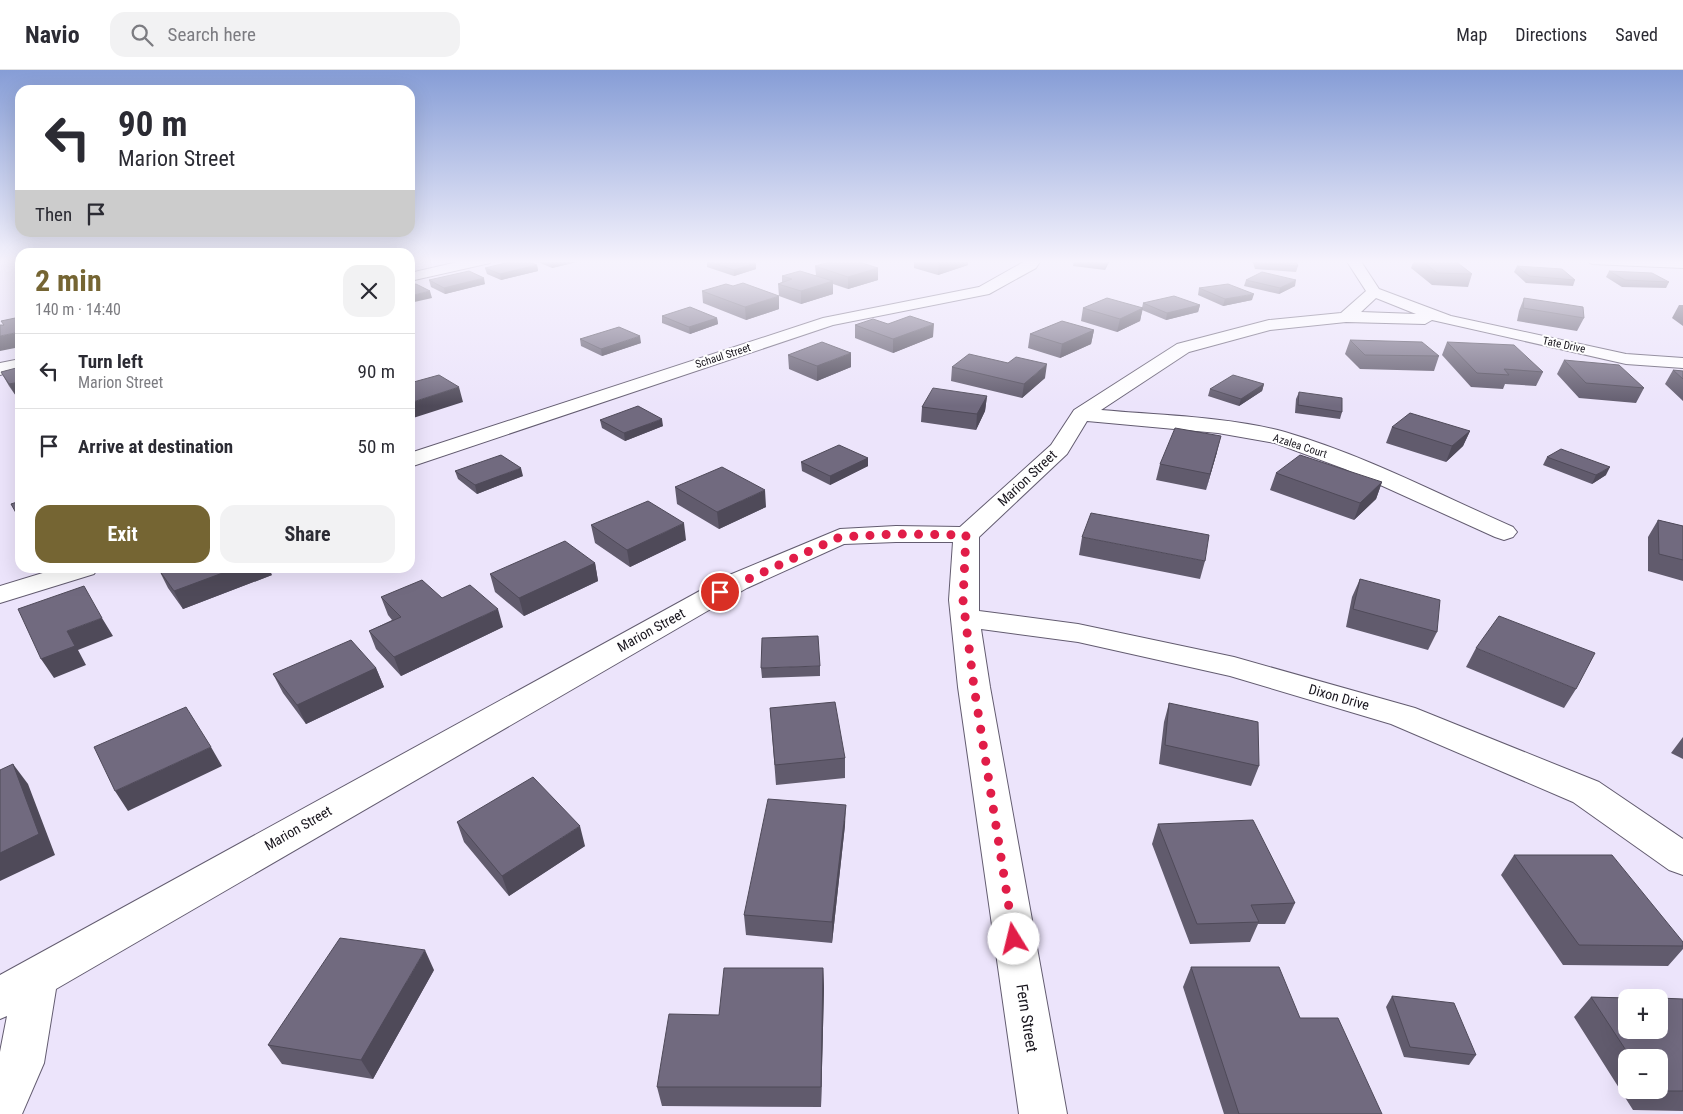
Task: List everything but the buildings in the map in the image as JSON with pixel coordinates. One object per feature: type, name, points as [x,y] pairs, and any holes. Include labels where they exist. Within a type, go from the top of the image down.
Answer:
[{"type":"street","name":"Schaul Street","points":[[415,458],[829,321],[892,309]]},
{"type":"street","points":[[1346,317],[1355,309]]},
{"type":"street","name":"Tate Drive","points":[[1417,309],[1446,320],[1626,359],[1683,363]]},
{"type":"street","name":"Tate Drive","points":[[1346,317],[1446,320]]},
{"type":"street","name":"Marion Street","points":[[19,987],[737,582],[840,537],[896,534],[966,535],[1059,449],[1081,414],[1183,348],[1269,325],[1346,317]]},
{"type":"street","points":[[0,369],[15,365]]},
{"type":"street","name":"Azalea Court","points":[[1081,414],[1218,427],[1279,437],[1353,464],[1504,532]]},
{"type":"street","name":"Fern Street","points":[[966,535],[963,573],[965,618],[975,696],[1043,1114]]},
{"type":"street","points":[[0,596],[69,573]]},
{"type":"street","name":"Dixon Drive","points":[[965,618],[1078,633],[1234,666],[1403,716],[1586,792],[1683,859]]},
{"type":"street","points":[[0,1109],[22,1063],[19,987]]},
{"type":"route","points":[[720,592],[737,582],[840,537],[896,534],[966,535],[963,600],[974,687],[1014,939]]}]
